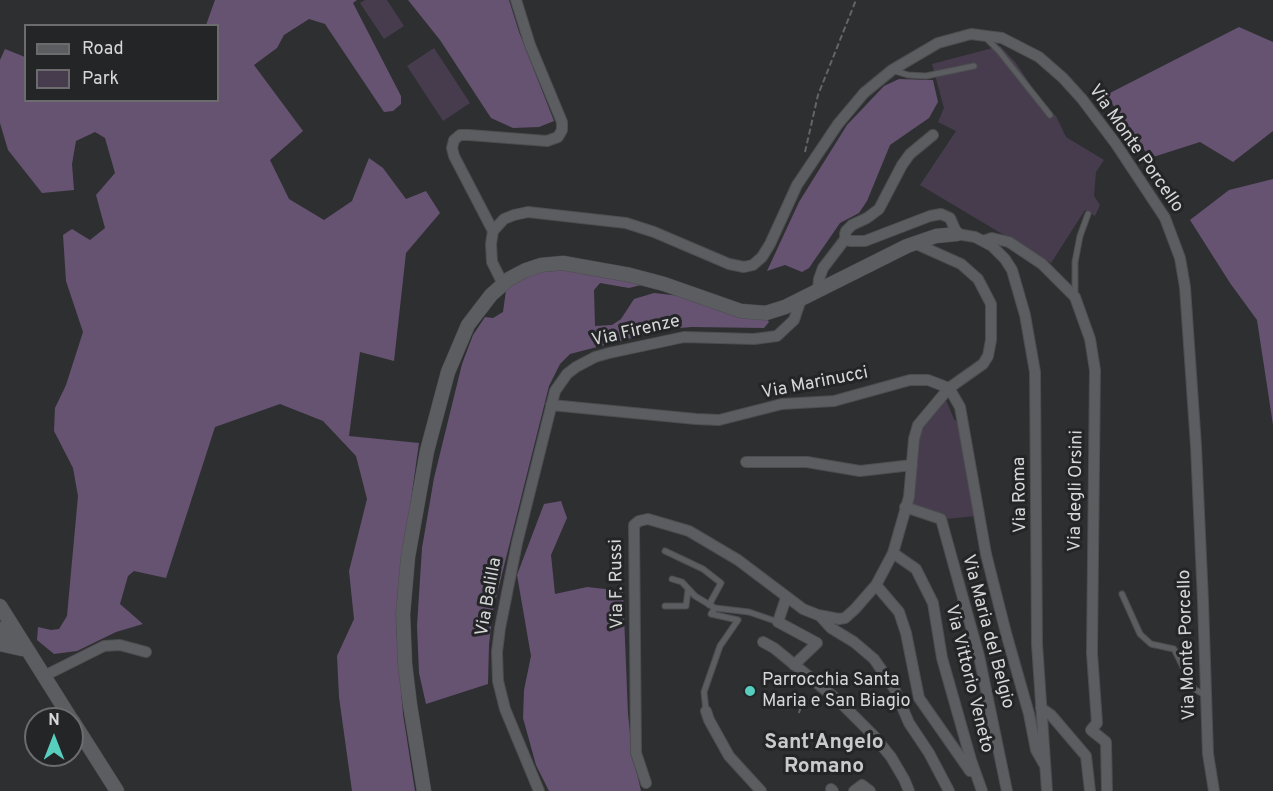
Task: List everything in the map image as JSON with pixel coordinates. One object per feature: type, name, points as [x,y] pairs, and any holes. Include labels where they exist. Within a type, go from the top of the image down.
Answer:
[{"type":"street","points":[[503,284],[492,262],[493,231],[452,148],[454,140],[460,135],[547,141],[558,138],[562,130],[562,122],[530,45],[516,0]]},
{"type":"street","name":"Via Monte Porcello","points":[[493,231],[504,219],[528,212],[613,221],[648,230],[729,264],[748,267],[759,261],[770,244],[791,196],[854,103],[892,70],[938,43],[962,36],[981,34],[1002,38],[1021,46],[1045,62],[1070,85],[1095,114],[1143,184],[1164,218],[1176,245],[1184,276],[1194,417],[1208,754],[1214,791]]},
{"type":"street","points":[[818,290],[823,268],[846,238],[848,228],[879,209],[910,154],[933,135]]},
{"type":"street","points":[[424,791],[410,705],[404,644],[405,587],[413,521],[431,432],[450,363],[475,314],[503,284],[520,273],[536,266],[563,263],[646,279],[748,313],[771,313],[914,243],[936,236],[957,234],[950,218],[937,214],[865,241],[855,242],[846,238]]},
{"type":"street","name":"Via Roma","points":[[957,234],[983,241],[1001,254],[1012,270],[1025,315],[1035,372],[1037,644],[1047,791]]},
{"type":"street","name":"Via degli Orsini","points":[[983,241],[992,238],[1009,242],[1042,264],[1075,297],[1090,339],[1095,370],[1092,653],[1097,723],[1091,730],[1106,742],[1107,791]]},
{"type":"street","points":[[818,615],[845,618],[876,585],[893,553],[909,497],[915,434],[918,425],[949,388],[976,370],[988,356],[992,333],[991,304],[982,284],[965,267],[947,256],[914,243]]},
{"type":"street","name":"Via Firenze","points":[[551,405],[555,391],[567,374],[595,357],[684,337],[754,339],[773,337],[782,333],[794,320],[801,299]]},
{"type":"street","name":"Via Marinucci","points":[[551,405],[714,420],[782,404],[834,400],[910,380],[928,380],[949,388]]},
{"type":"street","points":[[949,388],[960,407],[987,554],[1029,714],[1036,750],[1046,767]]},
{"type":"street","name":"Via Balilla","points":[[539,791],[505,709],[498,681],[497,652],[517,543],[551,405]]},
{"type":"street","points":[[746,462],[807,462],[860,471],[912,465]]},
{"type":"street","name":"Via Maria del Belgio","points":[[905,507],[941,519],[979,656],[1007,791]]},
{"type":"street","name":"Via F. Russi","points":[[646,783],[636,753],[634,525],[639,520],[648,519],[689,531],[738,560],[786,598],[818,615]]},
{"type":"street","name":"Via Vittorio Veneto","points":[[893,553],[916,569],[933,603],[942,658],[982,791]]},
{"type":"street","points":[[876,585],[898,612],[902,622],[919,698],[962,758],[982,791]]},
{"type":"street","points":[[786,598],[778,622],[818,643],[794,665]]},
{"type":"street","points":[[0,606],[7,628]]},
{"type":"street","points":[[818,615],[831,628],[854,642],[874,659],[894,688],[909,723],[929,753],[949,791]]},
{"type":"street","points":[[0,617],[27,651],[64,707]]},
{"type":"street","points":[[763,642],[774,648],[824,690],[874,736],[891,757],[909,791]]},
{"type":"street","points":[[0,644],[13,645],[27,651]]},
{"type":"street","points":[[44,676],[104,646],[125,646],[146,652]]},
{"type":"street","points":[[1041,708],[1052,715],[1086,756],[1090,791]]},
{"type":"street","points":[[706,711],[729,756],[761,791]]},
{"type":"street","points":[[84,738],[117,791]]},
{"type":"street","points":[[854,791],[862,785],[870,791]]},
{"type":"lane","points":[[981,34],[999,51],[1050,116]]},
{"type":"lane","points":[[892,70],[908,75],[926,76],[974,66]]},
{"type":"lane","points":[[1075,297],[1075,262],[1080,236],[1088,214]]},
{"type":"lane","points":[[665,551],[703,569],[721,583],[711,614],[738,620],[720,646],[710,674],[704,692],[706,711]]},
{"type":"lane","points":[[672,579],[682,582],[688,590],[712,607],[749,612],[778,622]]},
{"type":"lane","points":[[665,606],[686,606],[688,590]]},
{"type":"lane","points":[[1122,594],[1140,634],[1151,644],[1174,649],[1194,689],[1207,695]]},
{"type":"path","points":[[803,176],[803,160],[818,95],[856,0]]},
{"type":"path","points":[[799,713],[801,706],[824,690]]},
{"type":"green space","points":[[365,0],[387,0],[404,26],[384,39],[360,3]]},
{"type":"green space","points":[[1000,46],[1016,63],[1047,110],[1056,116],[1066,137],[1104,160],[1096,172],[1094,196],[1100,205],[1095,216],[1085,210],[1051,263],[920,185],[956,131],[938,122],[944,108],[932,64]]},
{"type":"green space","points":[[434,48],[470,103],[443,121],[407,66]]},
{"type":"green space","points":[[945,398],[954,419],[960,424],[975,516],[946,519],[909,505],[921,425]]},
{"type":"shaded area","points":[[215,0],[357,0],[353,3],[401,96],[401,104],[393,111],[384,112],[325,24],[309,19],[284,35],[277,48],[254,65],[303,131],[270,160],[289,199],[324,220],[352,201],[369,158],[383,168],[406,199],[426,191],[440,213],[406,253],[394,361],[360,352],[349,436],[419,443],[400,577],[396,626],[403,714],[415,791],[352,791],[339,697],[337,656],[354,619],[349,571],[367,499],[356,456],[323,421],[280,404],[215,427],[166,578],[134,571],[128,576],[120,604],[143,624],[116,632],[77,651],[54,654],[37,640],[38,627],[59,629],[67,616],[78,496],[73,468],[54,431],[55,408],[66,385],[83,332],[66,281],[63,235],[72,229],[90,240],[105,228],[96,195],[115,173],[105,138],[95,132],[76,141],[72,164],[74,190],[42,193],[8,150],[0,123],[0,60],[5,49],[24,57],[24,102],[219,102],[219,24],[206,24]]},
{"type":"shaded area","points":[[408,0],[509,0],[554,121],[539,127],[513,128],[491,118],[440,40]]},
{"type":"shaded area","points":[[1239,27],[1273,42],[1273,131],[1233,162],[1200,142],[1150,158],[1106,95]]},
{"type":"shaded area","points":[[899,79],[933,80],[938,102],[929,118],[890,145],[867,201],[859,213],[840,223],[809,268],[802,272],[785,265],[767,271],[799,202],[847,125],[884,86]]},
{"type":"shaded area","points":[[1273,179],[1273,425],[1257,320],[1230,283],[1190,220],[1229,190]]},
{"type":"shaded area","points":[[559,267],[649,283],[629,288],[600,283],[594,290],[595,326],[612,325],[621,319],[634,299],[654,293],[681,296],[767,319],[769,322],[764,328],[666,329],[570,354],[560,364],[549,386],[493,610],[488,684],[426,704],[419,673],[417,626],[422,548],[434,478],[462,364],[473,335],[485,317],[493,318],[503,312],[506,290],[519,277]]},
{"type":"shaded area","points":[[561,501],[567,518],[551,555],[555,594],[587,587],[623,591],[628,714],[632,752],[641,791],[549,791],[536,765],[523,718],[524,690],[531,656],[517,575],[544,504]]},
{"type":"place","name":"Parrocchia Santa Maria e San Biagio","points":[[750,691]]},
{"type":"district","name":"Sant'Angelo Romano","points":[[824,756]]}]
